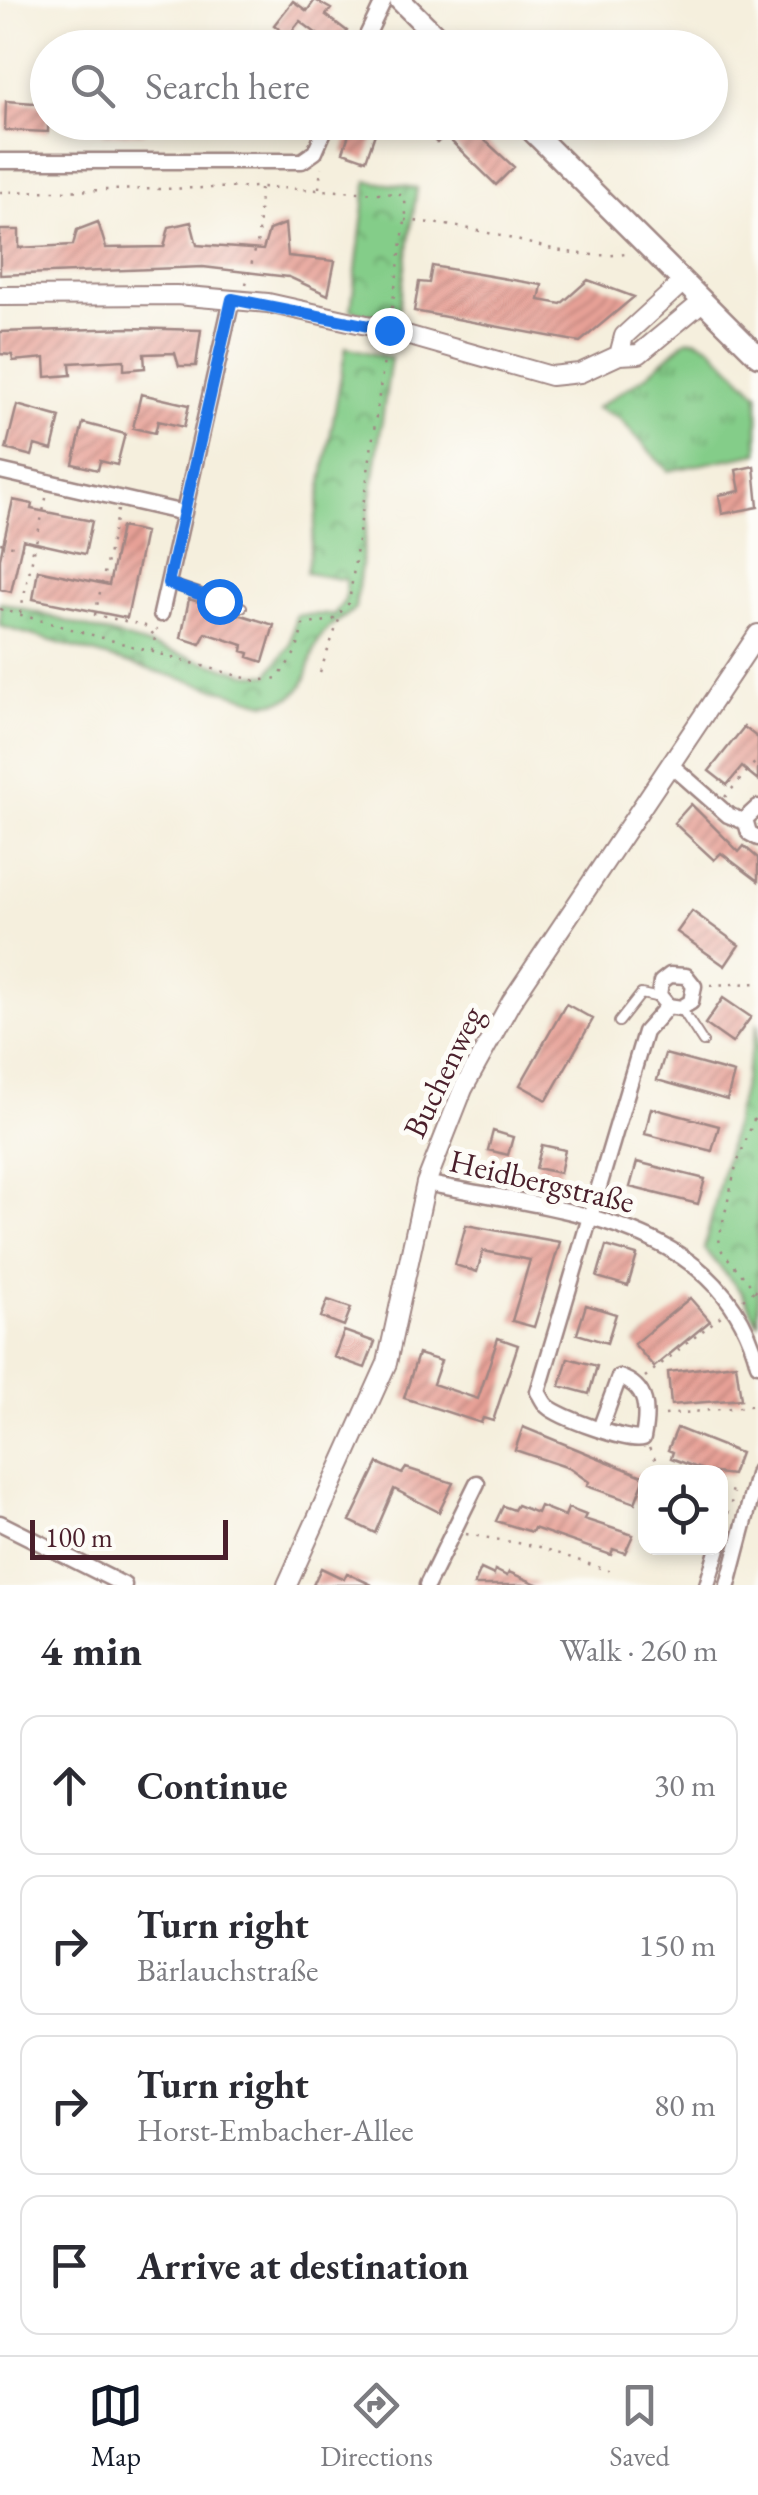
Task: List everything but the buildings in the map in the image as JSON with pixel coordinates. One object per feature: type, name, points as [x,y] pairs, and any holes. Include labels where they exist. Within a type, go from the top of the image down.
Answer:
[{"type":"main road","points":[[400,0],[430,30]]},
{"type":"main road","points":[[541,140],[758,356]]},
{"type":"street","points":[[370,30],[384,0]]},
{"type":"street","points":[[0,160],[302,160],[315,152],[320,140]]},
{"type":"street","points":[[619,354],[624,336],[683,282]]},
{"type":"street","points":[[0,296],[176,294],[232,299],[389,330],[551,376],[593,370],[619,354],[639,354],[702,302]]},
{"type":"street","points":[[161,614],[232,299]]},
{"type":"street","points":[[0,471],[184,513]]},
{"type":"street","name":"Buchenweg","points":[[287,1585],[387,1363],[426,1182],[463,1090],[494,1030],[758,634]]},
{"type":"street","points":[[670,764],[718,806],[745,822]]},
{"type":"street","points":[[758,807],[748,812],[745,822],[749,833],[758,838]]},
{"type":"street","points":[[600,1428],[619,1377],[636,1385],[646,1399],[644,1438],[634,1441],[600,1428],[547,1406],[538,1392],[645,1032],[670,1004],[691,1002],[694,986],[686,976],[670,974],[661,982],[670,1004]]},
{"type":"street","name":"Heidbergstraße","points":[[426,1182],[591,1218],[636,1231],[676,1250],[718,1284],[734,1305],[758,1364]]},
{"type":"street","points":[[728,1585],[758,1471]]},
{"type":"street","points":[[427,1585],[477,1483]]},
{"type":"street","points":[[0,1523],[124,1585]]},
{"type":"street","points":[[707,1585],[716,1555]]},
{"type":"lane","points":[[168,583],[242,607]]},
{"type":"lane","points":[[619,1022],[640,994],[670,1004],[704,1042]]},
{"type":"path","points":[[315,152],[322,164],[319,190]]},
{"type":"path","points":[[232,299],[250,280],[258,240],[260,187]]},
{"type":"path","points":[[0,192],[260,187],[399,194],[407,206],[406,220],[360,539],[349,603],[320,672]]},
{"type":"path","points":[[406,220],[602,258],[638,252]]},
{"type":"path","points":[[20,615],[50,482]]},
{"type":"path","points":[[121,499],[95,614],[144,625],[156,636]]},
{"type":"path","points":[[0,544],[34,551]]},
{"type":"path","points":[[0,609],[271,682],[290,664],[303,624],[341,616]]},
{"type":"path","points":[[152,652],[161,614]]},
{"type":"path","points":[[718,806],[758,759]]},
{"type":"path","points":[[694,986],[758,983]]},
{"type":"path","points":[[636,1385],[734,1305],[757,1291],[722,1250],[719,1239],[736,1166],[758,1109]]},
{"type":"path","points":[[665,1415],[758,1405]]},
{"type":"path","points":[[644,1438],[661,1465]]},
{"type":"path","points":[[728,1491],[734,1493],[728,1513]]},
{"type":"path","points":[[453,1532],[540,1547],[610,1572]]},
{"type":"green space","points":[[367,181],[417,188],[397,322],[351,310]]},
{"type":"green space","points":[[686,340],[709,345],[758,394],[758,453],[668,471],[619,418],[596,408],[646,376]]},
{"type":"green space","points":[[346,347],[391,358],[355,608],[323,634],[306,679],[293,695],[265,703],[0,626],[0,602],[247,674],[268,675],[290,645],[296,615],[334,614],[345,600],[346,580],[306,573]]},
{"type":"green space","points":[[758,1022],[758,1324],[742,1293],[704,1249]]},
{"type":"route","points":[[219,601],[168,583],[232,299],[314,312],[389,330]]}]
